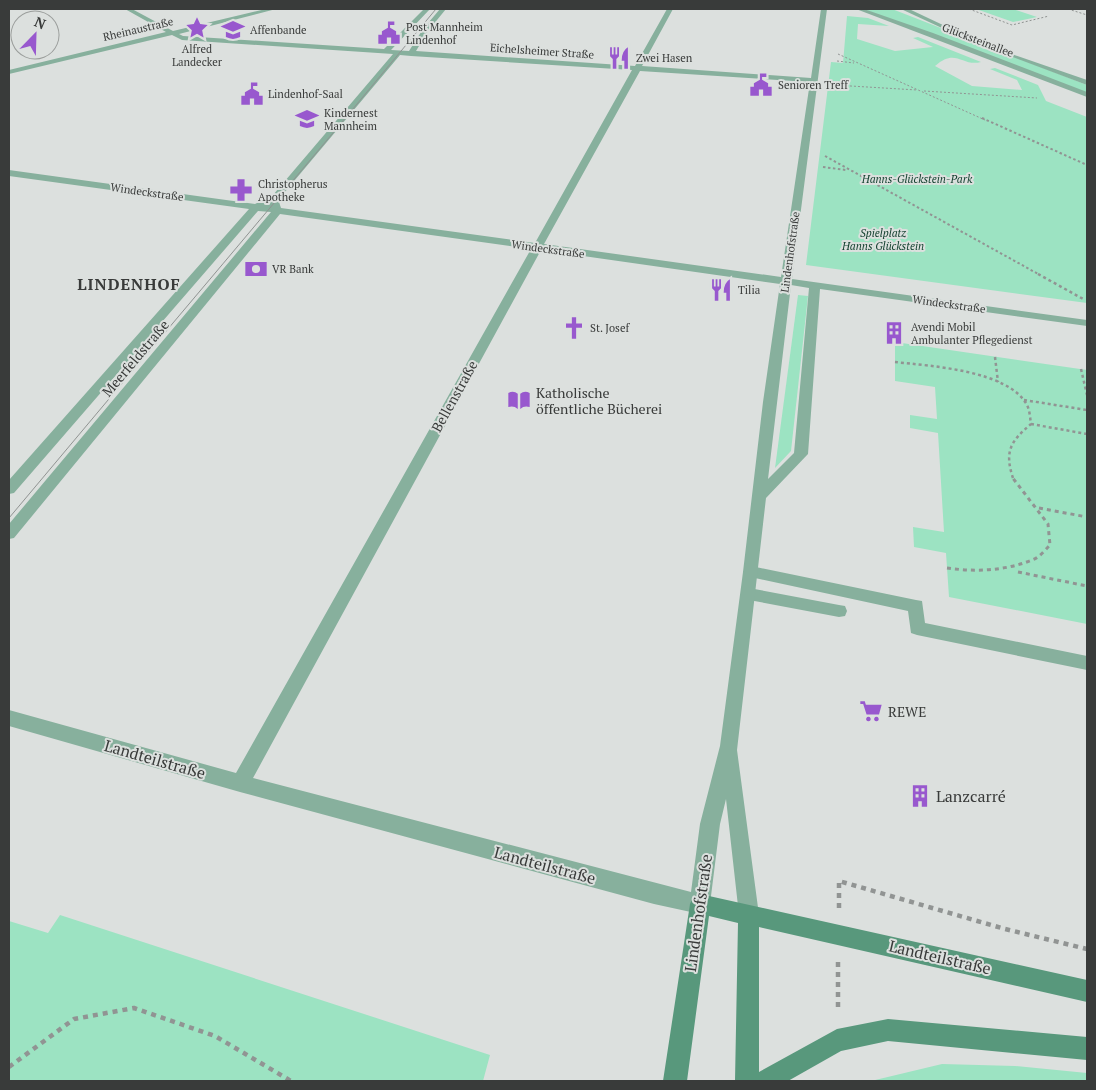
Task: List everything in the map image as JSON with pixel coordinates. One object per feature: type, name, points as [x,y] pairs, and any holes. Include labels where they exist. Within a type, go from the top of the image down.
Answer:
[{"type":"street","name":"Eichelsheimer Straße","points":[[128,9],[169,33],[182,38],[813,82]]},
{"type":"street","name":"Rheinaustraße","points":[[9,72],[273,9]]},
{"type":"street","points":[[385,52],[428,9]]},
{"type":"street","points":[[411,54],[425,30],[443,9]]},
{"type":"street","name":"Bellenstraße","points":[[240,783],[670,9]]},
{"type":"street","name":"Lindenhofstraße","points":[[675,1081],[710,824],[729,746],[749,594],[785,282],[824,9]]},
{"type":"street","name":"Glücksteinallee","points":[[859,9],[931,34],[1087,95]]},
{"type":"street","name":"Glücksteinallee","points":[[904,9],[968,38]]},
{"type":"street","name":"Glücksteinallee","points":[[995,48],[1087,83]]},
{"type":"street","name":"Meerfeldstraße","points":[[9,489],[254,208],[276,198],[398,53]]},
{"type":"street","name":"Windeckstraße","points":[[9,173],[1087,323]]},
{"type":"street","points":[[9,184],[22,175]]},
{"type":"street","points":[[276,198],[276,211]]},
{"type":"street","name":"Meerfeldstraße","points":[[9,534],[276,211]]},
{"type":"street","points":[[759,496],[801,454],[815,286]]},
{"type":"street","points":[[751,572],[916,606],[917,628],[1087,663]]},
{"type":"street","points":[[749,594],[838,611]]},
{"type":"street","name":"Landteilstraße","points":[[9,718],[240,783],[644,892],[839,934],[1087,991]]},
{"type":"street","name":"Lindenhofstraße","points":[[729,746],[749,915]]},
{"type":"street","points":[[747,1081],[749,915]]},
{"type":"street","points":[[766,1081],[837,1040],[888,1030],[1031,1042],[1087,1049]]},
{"type":"path","points":[[969,9],[1012,25],[1049,16]]},
{"type":"path","points":[[1069,10],[1087,15]]},
{"type":"path","points":[[819,46],[1087,165]]},
{"type":"path","points":[[813,82],[1045,99]]},
{"type":"path","points":[[805,145],[1087,302]]},
{"type":"path","points":[[995,356],[998,382]]},
{"type":"path","points":[[895,362],[947,369],[998,382],[1024,400],[1028,407],[1031,424]]},
{"type":"path","points":[[1080,369],[1087,395]]},
{"type":"path","points":[[1024,400],[1087,410]]},
{"type":"path","points":[[947,568],[976,572],[1034,560],[1050,545],[1048,524],[1038,508],[1025,495],[1012,477],[1009,455],[1014,438],[1031,424],[1087,434]]},
{"type":"path","points":[[1038,508],[1087,517]]},
{"type":"path","points":[[1018,572],[1087,586]]},
{"type":"path","points":[[840,881],[1006,929],[1087,949]]},
{"type":"path","points":[[837,1040],[839,934]]},
{"type":"path","points":[[9,1067],[74,1019],[134,1008],[215,1036],[291,1081]]},
{"type":"green space","points":[[863,9],[892,9],[1087,85],[1087,93]]},
{"type":"green space","points":[[976,9],[1013,9],[1037,17],[1013,22]]},
{"type":"green space","name":"Hanns-Glückstein-Park","points":[[847,16],[868,18],[889,26],[858,24],[857,39],[895,51],[933,47],[913,38],[918,37],[981,62],[974,63],[948,58],[935,66],[972,86],[1022,90],[1017,80],[990,69],[995,68],[1038,85],[1046,101],[1087,117],[1087,303],[806,265],[831,62],[843,63]]},
{"type":"green space","points":[[798,295],[808,296],[791,451],[775,468]]},
{"type":"green space","points":[[895,342],[1087,370],[1087,624],[949,597],[946,553],[914,547],[913,527],[944,532],[938,433],[910,428],[910,415],[937,419],[935,387],[895,381]]},
{"type":"green space","points":[[60,915],[490,1055],[483,1081],[9,1081],[9,921],[48,933]]},
{"type":"green space","points":[[942,1064],[1015,1066],[1087,1073],[1087,1081],[871,1081]]},
{"type":"tram line","points":[[9,518],[436,9]]},
{"type":"place","name":"Alfred Landecker","points":[[197,28]]},
{"type":"place","name":"Affenbande","points":[[233,30]]},
{"type":"place","name":"Post Mannheim Lindenhof","points":[[389,33]]},
{"type":"place","name":"Zwei Hasen","points":[[619,58]]},
{"type":"place","name":"Senioren Treff","points":[[761,85]]},
{"type":"place","name":"Lindenhof-Saal","points":[[252,94]]},
{"type":"place","name":"Kindernest Mannheim","points":[[307,119]]},
{"type":"place","name":"Christopherus Apotheke","points":[[241,190]]},
{"type":"place","name":"VR Bank","points":[[256,269]]},
{"type":"place","name":"Tilia","points":[[721,290]]},
{"type":"place","name":"St. Josef","points":[[574,328]]},
{"type":"place","name":"Avendi Mobil Ambulanter Pflegedienst","points":[[894,333]]},
{"type":"place","name":"Katholische öffentliche Bücherei","points":[[519,400]]},
{"type":"place","name":"REWE","points":[[871,711]]},
{"type":"place","name":"Lanzcarré","points":[[920,796]]},
{"type":"district","name":"LINDENHOF","points":[[129,284]]},
{"type":"park label","name":"Spielplatz Hanns Glückstein","points":[[883,239]]}]
